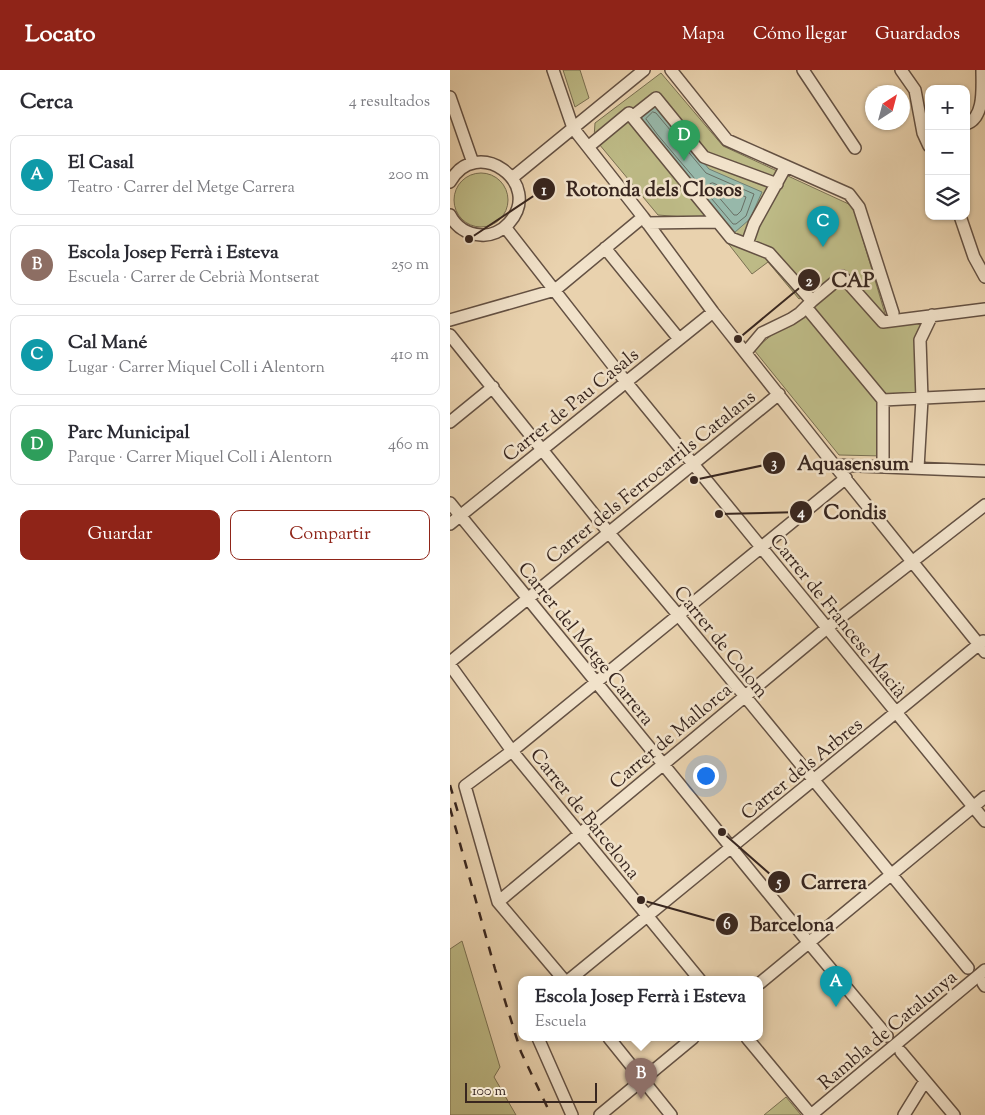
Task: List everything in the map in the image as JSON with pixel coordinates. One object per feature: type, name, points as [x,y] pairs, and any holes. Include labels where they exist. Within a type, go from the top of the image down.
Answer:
[{"type":"street","points":[[552,70],[573,128],[645,220],[713,312],[834,465],[911,561],[983,645]]},
{"type":"street","points":[[512,178],[644,70]]},
{"type":"street","points":[[671,70],[726,140],[849,194],[859,207],[892,313]]},
{"type":"street","points":[[803,70],[855,148]]},
{"type":"street","points":[[901,70],[915,90],[925,130]]},
{"type":"street","points":[[970,122],[982,117],[982,70]]},
{"type":"street","points":[[450,97],[473,164]]},
{"type":"street","points":[[632,117],[656,98],[704,157],[777,184]]},
{"type":"street","points":[[588,147],[629,113],[731,238],[769,253],[883,400],[883,466]]},
{"type":"street","points":[[450,182],[453,176],[462,168],[484,162],[495,164],[505,170],[512,178],[517,188],[518,204],[512,219],[505,227],[495,233],[484,235],[471,233],[461,229],[451,219]]},
{"type":"street","points":[[747,244],[754,224],[786,166]]},
{"type":"street","points":[[450,320],[554,290],[605,248],[645,220],[718,222]]},
{"type":"street","points":[[961,220],[974,257],[985,277]]},
{"type":"street","name":"Carrer de Francesc Macià","points":[[505,227],[626,382],[985,821]]},
{"type":"street","points":[[605,248],[679,339]]},
{"type":"street","points":[[746,352],[762,333],[792,319],[842,276],[882,322],[985,308]]},
{"type":"street","name":"Carrer de Pau Casals","points":[[450,524],[713,312]]},
{"type":"street","points":[[918,468],[922,399],[920,340],[932,316]]},
{"type":"street","name":"Carrer de Colom","points":[[450,335],[609,532],[968,968]]},
{"type":"street","points":[[450,422],[493,387]]},
{"type":"street","name":"Carrer dels Ferrocarrils Catalans","points":[[450,664],[528,598],[779,394]]},
{"type":"street","points":[[883,400],[985,395]]},
{"type":"street","points":[[834,465],[985,471]]},
{"type":"street","points":[[561,976],[498,902],[465,786],[512,751],[679,616],[846,478]]},
{"type":"street","name":"Carrer del Metge Carrera","points":[[450,503],[809,943],[888,1036]]},
{"type":"street","name":"Carrer de Mallorca","points":[[498,902],[827,628],[985,504]]},
{"type":"street","name":"Carrer dels Arbres","points":[[574,976],[896,713],[983,645]]},
{"type":"street","name":"Carrer de Barcelona","points":[[450,664],[512,751],[697,976]]},
{"type":"street","points":[[763,981],[985,797]]},
{"type":"street","name":"Rambla de Catalunya","points":[[811,1115],[985,970]]},
{"type":"street","points":[[539,1041],[572,1115]]},
{"type":"street","points":[[611,1041],[671,1115]]},
{"type":"street","points":[[600,1115],[689,1041]]},
{"type":"street","points":[[749,1041],[811,1115]]},
{"type":"street","points":[[901,1052],[954,1115]]},
{"type":"street","points":[[904,1115],[925,1081]]},
{"type":"shaded area","points":[[563,70],[580,70],[589,98],[575,107]]},
{"type":"shaded area","points":[[661,73],[723,146],[853,206],[886,317],[930,312],[920,337],[918,394],[883,395],[883,456],[839,455],[754,350],[822,292],[817,287],[799,299],[768,262],[752,274],[709,219],[658,215],[594,138],[595,123]]},
{"type":"shaded area","points":[[476,173],[486,173],[496,177],[504,185],[508,200],[504,215],[496,223],[486,227],[476,227],[466,223],[458,215],[454,205],[454,195],[458,185],[466,177]]},
{"type":"shaded area","points":[[462,941],[500,1067],[494,1077],[516,1115],[450,1115],[450,949]]},
{"type":"shaded area","points":[[786,1097],[801,1115],[764,1115]]},
{"type":"water","points":[[655,104],[709,169],[762,192],[750,219],[734,233],[653,138],[638,116]]},
{"type":"railway","points":[[450,785],[459,816]]},
{"type":"railway","points":[[450,808],[495,969],[521,1052],[551,1115]]},
{"type":"place","name":"Parc Municipal","points":[[684,161]]},
{"type":"place","name":"Rotonda dels Closos","points":[[469,239]]},
{"type":"place","name":"Cal Mané","points":[[823,247]]},
{"type":"place","name":"CAP","points":[[738,339]]},
{"type":"place","name":"Aquasensum","points":[[694,480]]},
{"type":"place","name":"Condis","points":[[719,514]]},
{"type":"place","name":"Carrera","points":[[722,832]]},
{"type":"place","name":"Barcelona","points":[[641,900]]},
{"type":"place","name":"El Casal","points":[[836,1007]]},
{"type":"place","name":"Escola Josep Ferrà i Esteva","points":[[641,1099]]}]
